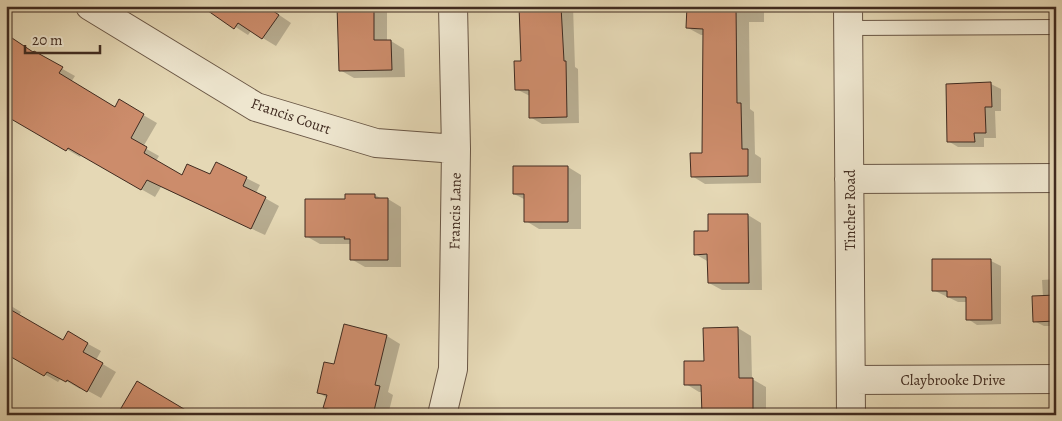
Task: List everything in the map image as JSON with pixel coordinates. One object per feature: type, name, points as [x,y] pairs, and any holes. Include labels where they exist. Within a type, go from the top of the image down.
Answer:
[{"type":"street","name":"Francis Court","points":[[90,6],[256,107],[376,143],[456,149]]},
{"type":"street","name":"Francis Lane","points":[[442,415],[453,369],[456,149],[453,6]]},
{"type":"street","name":"Tincher Road","points":[[848,17],[851,415]]},
{"type":"street","points":[[849,179],[1056,178]]},
{"type":"street","name":"Claybrooke Drive","points":[[851,380],[1056,379]]},
{"type":"lane","points":[[848,17],[1056,27]]},
{"type":"building","points":[[201,6],[266,6],[279,15],[262,39],[238,23],[234,29]]},
{"type":"building","points":[[337,6],[374,6],[374,40],[391,40],[392,70],[339,71]]},
{"type":"building","points":[[519,6],[561,6],[564,61],[566,61],[567,117],[529,118],[529,90],[515,90],[514,61],[521,61]]},
{"type":"building","points":[[687,6],[736,6],[737,103],[741,103],[742,149],[748,149],[748,176],[691,177],[690,153],[702,153],[703,29],[686,28]]},
{"type":"building","points":[[6,34],[33,52],[63,67],[59,73],[115,107],[119,99],[144,114],[131,138],[147,147],[144,153],[182,175],[187,164],[210,174],[216,162],[247,177],[243,186],[266,197],[251,229],[147,180],[141,190],[68,148],[66,151],[6,116]]},
{"type":"building","points":[[991,82],[992,107],[985,107],[986,133],[974,133],[975,142],[947,142],[946,84]]},
{"type":"building","points":[[513,166],[568,166],[568,222],[524,222],[524,194],[513,194]]},
{"type":"building","points":[[345,194],[375,194],[375,198],[388,198],[388,260],[350,260],[350,239],[344,239],[345,237],[305,237],[305,199],[345,199]]},
{"type":"building","points":[[708,214],[748,214],[749,283],[708,283],[707,254],[694,255],[694,231],[708,231]]},
{"type":"building","points":[[932,259],[991,259],[992,320],[966,320],[966,297],[947,297],[947,291],[932,291]]},
{"type":"building","points":[[1056,295],[1056,321],[1033,322],[1032,296]]},
{"type":"building","points":[[6,307],[63,340],[68,331],[88,343],[83,352],[103,363],[87,392],[67,380],[66,382],[47,372],[44,376],[6,354]]},
{"type":"building","points":[[344,324],[387,335],[375,385],[380,386],[373,415],[340,415],[340,412],[323,408],[327,395],[317,393],[324,362],[334,364]]},
{"type":"building","points":[[738,327],[739,378],[753,378],[753,412],[735,412],[735,415],[702,415],[701,385],[684,385],[684,361],[704,361],[703,328]]},
{"type":"building","points":[[137,381],[194,415],[117,415]]}]
